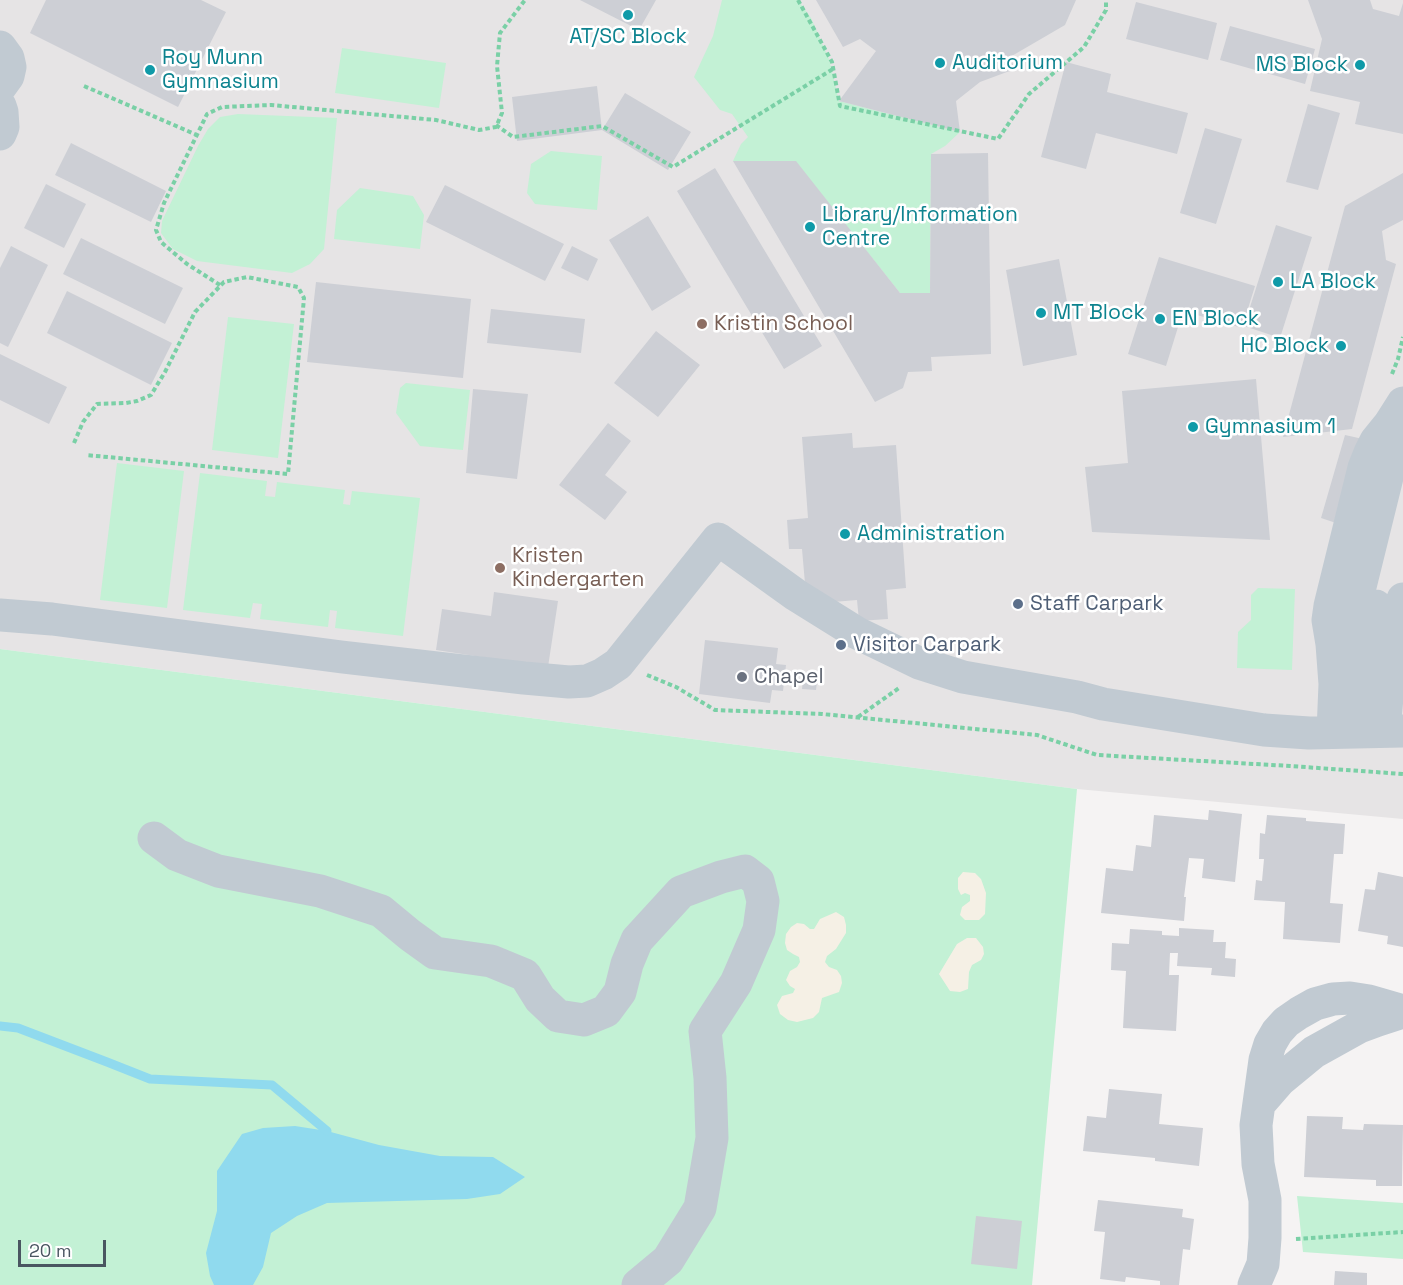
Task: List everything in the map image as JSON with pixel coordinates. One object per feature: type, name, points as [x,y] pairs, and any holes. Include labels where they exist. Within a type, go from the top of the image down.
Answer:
[{"type":"street","points":[[0,47],[8,58],[10,67],[8,76],[0,87]]},
{"type":"street","points":[[0,106],[3,127],[0,134]]},
{"type":"street","points":[[1370,731],[1335,684],[1328,620],[1364,468],[1376,441],[1397,412]]},
{"type":"street","points":[[1370,731],[1364,651],[1403,500]]},
{"type":"street","points":[[0,615],[52,619],[342,657],[569,682],[587,681],[618,664],[718,539],[796,595],[857,633],[919,663],[963,677],[1077,697],[1103,704],[1264,730],[1309,733],[1370,731]]},
{"type":"street","points":[[1370,731],[1396,673],[1391,652],[1403,599]]},
{"type":"street","points":[[154,838],[177,855],[218,871],[320,891],[381,911],[435,953],[491,961],[525,975],[540,999],[558,1016],[584,1020],[606,1011],[620,992],[627,964],[637,940],[681,892],[745,871],[758,881],[763,901],[759,930],[736,983],[705,1031],[710,1078],[712,1138],[700,1208],[668,1260],[638,1285]]},
{"type":"street","points":[[1263,1268],[1265,1200],[1258,1164],[1256,1125],[1265,1060],[1270,1044],[1286,1022],[1299,1012],[1333,999],[1350,998],[1370,1001],[1403,1012]]},
{"type":"path","points":[[220,285],[187,264],[161,242],[156,230],[164,203],[207,114],[222,107],[236,105],[271,105],[436,120],[479,130],[496,127],[502,113],[497,66],[500,33],[525,0]]},
{"type":"path","points":[[798,0],[832,63],[840,106],[998,139],[1029,94],[1084,47],[1106,10],[1106,0]]},
{"type":"path","points":[[496,125],[513,137],[602,126],[673,167],[833,69]]},
{"type":"path","points":[[84,86],[197,135]]},
{"type":"path","points":[[74,443],[83,422],[97,404],[126,403],[151,395],[195,312],[224,282],[247,277],[298,287],[304,298],[288,474],[86,455]]},
{"type":"path","points":[[857,717],[904,685],[919,663]]},
{"type":"path","points":[[618,664],[676,687],[715,710],[822,714],[1037,735],[1097,755],[1403,774]]},
{"type":"path","points":[[1263,1268],[1298,1239],[1403,1232]]},
{"type":"shaded area","name":"Kristin School","points":[[0,0],[1403,0],[1403,819],[1077,789],[0,649]]},
{"type":"green space","points":[[722,0],[798,0],[811,18],[829,59],[839,101],[960,132],[945,146],[931,154],[930,293],[900,293],[796,162],[733,161],[741,144],[748,137],[732,114],[720,110],[694,77],[713,36]]},
{"type":"green space","points":[[342,48],[446,63],[439,108],[335,93]]},
{"type":"green space","points":[[238,114],[337,118],[324,249],[310,264],[292,273],[197,261],[173,249],[161,233],[162,221],[208,129],[220,117]]},
{"type":"green space","points":[[551,151],[602,156],[597,210],[535,204],[527,193],[531,164]]},
{"type":"green space","points":[[360,188],[413,196],[424,215],[420,249],[334,239],[337,210]]},
{"type":"green space","points":[[228,317],[294,324],[278,458],[212,450]]},
{"type":"green space","points":[[406,383],[470,390],[463,450],[420,446],[396,413],[400,388]]},
{"type":"green space","points":[[117,463],[184,471],[167,608],[100,600]]},
{"type":"green space","points":[[200,473],[267,481],[265,496],[275,497],[277,482],[345,490],[343,504],[350,505],[352,491],[420,498],[403,636],[335,628],[337,611],[330,610],[328,627],[260,619],[262,604],[253,603],[250,618],[183,610]]},
{"type":"green space","points":[[1258,588],[1295,589],[1292,670],[1237,668],[1238,632],[1251,620],[1251,595]]},
{"type":"green space","points":[[0,649],[1077,789],[1032,1285],[0,1285]]},
{"type":"green space","points":[[1297,1196],[1403,1203],[1403,1259],[1303,1252]]},
{"type":"sand","points":[[963,872],[975,873],[981,879],[986,893],[985,914],[979,920],[965,920],[960,915],[962,907],[970,901],[970,895],[965,893],[961,895],[958,889],[958,878]]},
{"type":"sand","points":[[836,912],[844,917],[846,933],[836,949],[827,956],[825,962],[829,967],[837,970],[841,976],[842,983],[839,992],[822,998],[819,1012],[813,1018],[797,1022],[788,1020],[780,1014],[777,1005],[782,996],[793,993],[795,989],[786,980],[790,971],[800,962],[799,957],[787,950],[786,934],[797,923],[814,929],[820,919]]},
{"type":"sand","points":[[967,938],[976,938],[983,947],[984,954],[981,960],[972,965],[969,972],[968,989],[960,992],[950,991],[939,974],[957,944]]},
{"type":"water","points":[[295,1126],[440,1156],[493,1157],[525,1177],[500,1194],[467,1199],[327,1203],[297,1216],[271,1233],[263,1267],[253,1285],[214,1285],[206,1253],[217,1211],[217,1171],[242,1134],[263,1128]]},
{"type":"building","name":"Roy Munn Gymnasium","points":[[46,0],[201,0],[226,12],[178,107],[30,33]]},
{"type":"building","name":"AT/SC Block","points":[[580,0],[656,0],[639,30]]},
{"type":"building","name":"Auditorium","points":[[816,0],[1076,0],[1065,25],[1010,57],[1015,69],[980,82],[956,101],[960,132],[839,101],[876,51],[860,39],[843,47]]},
{"type":"building","name":"MS Block","points":[[1308,0],[1370,0],[1373,9],[1399,16],[1403,3],[1403,134],[1355,124],[1360,102],[1310,91],[1322,39]]},
{"type":"building","points":[[1136,2],[1217,23],[1208,60],[1126,39]]},
{"type":"building","points":[[1230,26],[1315,49],[1305,84],[1220,60]]},
{"type":"building","points":[[1066,62],[1111,74],[1107,92],[1188,113],[1177,154],[1096,133],[1086,169],[1041,157]]},
{"type":"building","points":[[597,86],[602,130],[517,141],[512,97]]},
{"type":"building","points":[[625,93],[691,132],[668,170],[602,130]]},
{"type":"building","points":[[1308,104],[1340,113],[1318,190],[1286,182]]},
{"type":"building","points":[[1205,128],[1242,139],[1216,224],[1180,213]]},
{"type":"building","points":[[71,143],[166,191],[151,222],[55,175]]},
{"type":"building","name":"Library/Information Centre","points":[[988,153],[991,354],[931,357],[932,371],[908,372],[903,388],[875,402],[733,161],[796,161],[900,293],[930,293],[931,154]]},
{"type":"building","points":[[715,168],[822,346],[784,369],[677,191]]},
{"type":"building","name":"HC Block","points":[[1403,173],[1403,220],[1382,231],[1386,260],[1396,264],[1352,429],[1283,437],[1345,206]]},
{"type":"building","points":[[46,184],[86,204],[64,248],[24,228]]},
{"type":"building","points":[[445,185],[564,244],[545,281],[426,222]]},
{"type":"building","points":[[648,216],[691,287],[652,311],[609,240]]},
{"type":"building","name":"LA Block","points":[[1276,225],[1312,237],[1280,338],[1244,326]]},
{"type":"building","points":[[81,238],[183,288],[165,324],[63,274]]},
{"type":"building","points":[[11,246],[48,265],[8,347],[0,343],[0,268]]},
{"type":"building","points":[[572,246],[598,259],[588,281],[561,268]]},
{"type":"building","name":"EN Block","points":[[1159,257],[1255,286],[1242,328],[1183,311],[1166,366],[1128,354]]},
{"type":"building","name":"MT Block","points":[[1059,259],[1077,355],[1023,366],[1006,270]]},
{"type":"building","points":[[316,282],[471,299],[463,378],[307,362]]},
{"type":"building","points":[[67,291],[172,343],[151,385],[47,333]]},
{"type":"building","points":[[491,309],[585,319],[581,353],[487,343]]},
{"type":"building","points":[[656,331],[700,365],[658,417],[614,383]]},
{"type":"building","points":[[0,354],[67,387],[49,424],[0,400]]},
{"type":"building","name":"Gymnasium 1","points":[[1256,379],[1270,540],[1092,532],[1085,467],[1128,463],[1122,391]]},
{"type":"building","points":[[473,389],[528,394],[517,479],[466,473]]},
{"type":"building","points":[[608,423],[631,441],[605,475],[627,492],[605,520],[559,485]]},
{"type":"building","name":"Administration","points":[[852,433],[853,448],[896,445],[906,588],[886,590],[888,619],[859,621],[857,600],[821,603],[806,595],[802,549],[789,549],[787,520],[808,518],[802,437]]},
{"type":"building","points":[[1345,435],[1363,439],[1339,524],[1321,518]]},
{"type":"building","points":[[494,592],[558,601],[548,667],[436,650],[442,609],[491,616]]},
{"type":"building","name":"Chapel","points":[[705,640],[778,648],[776,664],[786,665],[783,691],[772,690],[770,703],[699,694]]},
{"type":"building","points":[[804,672],[818,673],[816,690],[802,689]]},
{"type":"building","points":[[1209,810],[1242,814],[1235,882],[1202,878],[1204,859],[1189,858],[1184,897],[1186,897],[1184,921],[1101,913],[1106,868],[1133,871],[1136,845],[1151,847],[1154,815],[1208,820]]},
{"type":"building","points":[[1267,815],[1345,824],[1343,854],[1334,854],[1330,903],[1343,904],[1340,943],[1283,939],[1285,902],[1254,900],[1256,880],[1262,881],[1264,859],[1259,859],[1260,833],[1265,834]]},
{"type":"building","points":[[1378,872],[1403,877],[1403,947],[1387,944],[1388,936],[1358,931],[1365,889],[1375,890]]},
{"type":"building","points":[[1179,928],[1214,930],[1213,942],[1226,942],[1225,958],[1236,959],[1235,977],[1211,975],[1212,968],[1177,966],[1178,953],[1170,953],[1169,975],[1179,975],[1176,1031],[1123,1028],[1126,971],[1111,970],[1112,943],[1129,944],[1130,929],[1162,931],[1162,935],[1179,936]]},
{"type":"building","points":[[1109,1089],[1162,1094],[1159,1124],[1203,1128],[1199,1166],[1155,1161],[1155,1158],[1083,1151],[1087,1116],[1106,1118]]},
{"type":"building","points":[[1307,1116],[1343,1117],[1342,1129],[1363,1130],[1364,1124],[1403,1125],[1402,1186],[1376,1186],[1376,1180],[1304,1177]]},
{"type":"building","points":[[1098,1200],[1183,1209],[1182,1217],[1194,1219],[1190,1250],[1183,1249],[1179,1285],[1160,1285],[1160,1281],[1126,1277],[1125,1282],[1100,1279],[1105,1232],[1094,1231]]},
{"type":"building","points":[[976,1216],[1022,1221],[1017,1269],[971,1264]]},
{"type":"building","points":[[1335,1271],[1367,1273],[1367,1285],[1334,1285]]},
{"type":"waterway","points":[[0,1026],[18,1028],[150,1079],[272,1085],[327,1131]]},
{"type":"place","name":"AT/SC Block","points":[[628,15]]},
{"type":"place","name":"Auditorium","points":[[940,63]]},
{"type":"place","name":"MS Block","points":[[1360,65]]},
{"type":"place","name":"Roy Munn Gymnasium","points":[[150,70]]},
{"type":"place","name":"Library/Information Centre","points":[[810,227]]},
{"type":"place","name":"LA Block","points":[[1278,282]]},
{"type":"place","name":"MT Block","points":[[1041,313]]},
{"type":"place","name":"EN Block","points":[[1160,319]]},
{"type":"place","name":"Kristin School","points":[[702,324]]},
{"type":"place","name":"HC Block","points":[[1341,346]]},
{"type":"place","name":"Gymnasium 1","points":[[1193,427]]},
{"type":"place","name":"Administration","points":[[845,534]]},
{"type":"place","name":"Kristen Kindergarten","points":[[500,568]]},
{"type":"place","name":"Staff Carpark","points":[[1018,604]]},
{"type":"place","name":"Visitor Carpark","points":[[841,645]]},
{"type":"place","name":"Chapel","points":[[742,677]]}]
